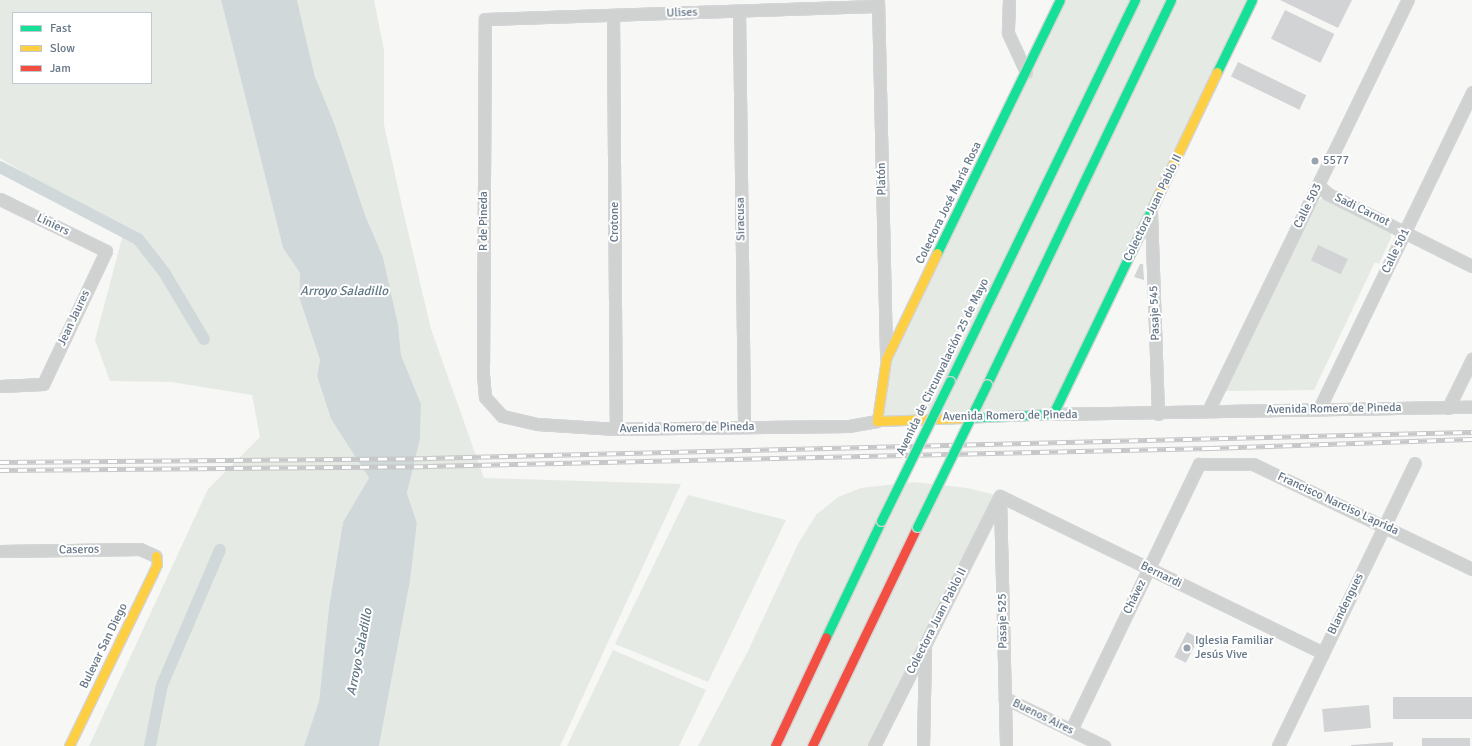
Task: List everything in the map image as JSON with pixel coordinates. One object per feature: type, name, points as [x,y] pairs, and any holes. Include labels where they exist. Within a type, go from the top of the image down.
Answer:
[{"type":"main road","name":"Colectora José María Rosa","points":[[877,421],[886,359],[1060,0]]},
{"type":"main road","points":[[1117,36],[1130,0]]},
{"type":"main road","name":"Avenida de Circunvalación 25 de Mayo","points":[[774,746],[881,521],[1135,0]]},
{"type":"main road","points":[[812,746],[987,384],[1091,163],[1171,0]]},
{"type":"main road","name":"Colectora Juan Pablo II","points":[[1053,414],[1151,213],[1252,0]]},
{"type":"main road","points":[[1091,163],[1166,34]]},
{"type":"main road","name":"Avenida Romero de Pineda","points":[[877,421],[1053,414]]},
{"type":"main road","name":"Bulevar San Diego","points":[[69,746],[153,573],[157,564],[156,556]]},
{"type":"street","points":[[1009,0],[1008,33],[1026,72]]},
{"type":"street","name":"Calle 503","points":[[1208,411],[1408,0]]},
{"type":"street","name":"Ulises","points":[[485,19],[739,11],[878,3]]},
{"type":"street","name":"Platón","points":[[878,3],[886,359]]},
{"type":"street","name":"Siracusa","points":[[739,11],[744,427]]},
{"type":"street","name":"Crotone","points":[[613,15],[616,429]]},
{"type":"street","name":"R de Pineda","points":[[485,19],[483,373],[485,397],[502,416]]},
{"type":"street","name":"Calle 501","points":[[1319,409],[1472,92]]},
{"type":"street","name":"Sadi Carnot","points":[[1318,185],[1328,194],[1472,266]]},
{"type":"street","name":"Liniers","points":[[0,199],[106,251]]},
{"type":"street","name":"Pasaje 545","points":[[1151,213],[1158,414]]},
{"type":"street","name":"Jean Jaures","points":[[0,386],[43,384],[106,251]]},
{"type":"street","points":[[1448,408],[1472,359]]},
{"type":"street","name":"Avenida Romero de Pineda","points":[[1053,414],[1158,414],[1208,411],[1472,407]]},
{"type":"street","name":"Avenida Romero de Pineda","points":[[502,416],[537,424],[616,429],[849,426],[877,421]]},
{"type":"street","name":"Blandengues","points":[[1278,746],[1415,463]]},
{"type":"street","name":"Francisco Narciso Laprida","points":[[1199,464],[1253,464],[1472,569]]},
{"type":"street","name":"Chávez","points":[[1071,730],[1199,464]]},
{"type":"street","name":"Bernardi","points":[[1000,496],[1323,653]]},
{"type":"street","name":"Colectora Juan Pablo II","points":[[874,746],[1000,496]]},
{"type":"street","name":"Pasaje 525","points":[[1000,496],[1006,746]]},
{"type":"street","name":"Caseros","points":[[0,551],[140,549],[156,556]]},
{"type":"street","points":[[923,746],[926,643]]},
{"type":"street","name":"Buenos Aires","points":[[1005,698],[1104,746]]},
{"type":"shaded area","points":[[0,0],[221,0],[283,248],[300,273],[299,297],[320,360],[317,376],[331,419],[369,478],[343,522],[329,607],[319,701],[304,746],[89,746],[208,489],[260,437],[252,395],[171,382],[110,381],[95,340],[123,234],[0,158]]},
{"type":"shaded area","points":[[297,0],[374,0],[384,50],[384,125],[402,206],[431,329],[484,478],[681,484],[560,746],[379,746],[410,581],[417,523],[407,493],[420,439],[421,404],[401,355],[398,324],[383,257],[365,215],[315,77]]},
{"type":"shaded area","points":[[1060,0],[1252,0],[1053,414],[877,421],[886,359]]},
{"type":"shaded area","points":[[1322,198],[1391,231],[1391,238],[1379,264],[1375,262],[1314,390],[1225,391],[1318,202]]},
{"type":"shaded area","points":[[914,482],[967,488],[1000,496],[874,746],[698,746],[748,651],[798,544],[816,515],[838,497],[861,488]]},
{"type":"shaded area","points":[[688,495],[786,520],[708,682],[615,644]]},
{"type":"shaded area","points":[[613,650],[706,690],[679,746],[567,746]]},
{"type":"water","name":"Arroyo Saladillo","points":[[221,0],[297,0],[315,77],[334,123],[365,215],[383,257],[398,324],[401,355],[421,404],[420,439],[407,493],[417,523],[410,581],[379,746],[304,746],[319,701],[329,607],[343,522],[369,478],[331,419],[317,376],[320,360],[299,297],[300,273],[283,248]]},
{"type":"building","points":[[1280,0],[1352,0],[1338,28]]},
{"type":"building","points":[[1285,10],[1334,34],[1320,63],[1271,39]]},
{"type":"building","points":[[1238,62],[1306,95],[1299,110],[1231,76]]},
{"type":"building","points":[[1318,245],[1348,259],[1341,274],[1311,260]]},
{"type":"building","points":[[1140,264],[1143,264],[1144,280],[1134,277]]},
{"type":"building","name":"Iglesia Familiar Jesús Vive","points":[[1187,632],[1199,638],[1186,663],[1174,657]]},
{"type":"building","points":[[1393,697],[1472,697],[1472,719],[1393,719]]},
{"type":"building","points":[[1369,705],[1371,728],[1324,732],[1322,709]]},
{"type":"building","points":[[1422,738],[1470,738],[1470,746],[1422,746]]},
{"type":"building","points":[[1393,742],[1393,746],[1351,746],[1351,745]]},
{"type":"waterway","points":[[0,167],[138,239],[164,272],[204,339]]},
{"type":"waterway","points":[[150,746],[162,685],[220,550]]},
{"type":"railway","points":[[0,462],[427,458],[1472,432]]},
{"type":"railway","points":[[0,470],[428,466],[1211,448],[1472,439]]},
{"type":"traffic: fast","points":[[937,253],[1060,0]]},
{"type":"traffic: fast","points":[[950,381],[1135,0]]},
{"type":"traffic: fast","points":[[987,384],[1171,0]]},
{"type":"traffic: fast","points":[[1217,72],[1252,0]]},
{"type":"traffic: fast","points":[[962,418],[1053,414],[1155,202]]},
{"type":"traffic: fast","points":[[881,521],[950,381]]},
{"type":"traffic: fast","points":[[917,527],[987,384]]},
{"type":"traffic: fast","points":[[826,637],[881,521]]},
{"type":"traffic: slow","points":[[1155,202],[1217,72]]},
{"type":"traffic: slow","points":[[937,253],[886,359],[877,421],[962,418]]},
{"type":"traffic: slow","points":[[69,746],[153,573],[157,564],[156,556]]},
{"type":"traffic: jam","points":[[812,746],[917,527]]},
{"type":"traffic: jam","points":[[775,746],[826,637]]},
{"type":"place","name":"5577","points":[[1315,161]]},
{"type":"place","name":"Iglesia Familiar Jesús Vive","points":[[1187,648]]}]
